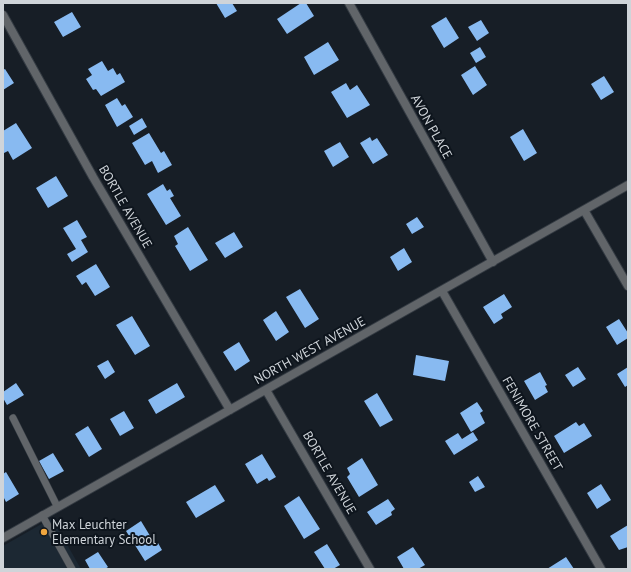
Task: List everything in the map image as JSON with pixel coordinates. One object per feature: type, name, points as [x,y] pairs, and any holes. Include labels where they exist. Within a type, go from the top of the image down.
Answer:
[{"type":"street","name":"AVON PLACE","points":[[349,3],[493,262]]},
{"type":"street","name":"BORTLE AVENUE","points":[[3,15],[93,177],[230,410]]},
{"type":"street","name":"NORTH WEST AVENUE","points":[[3,538],[57,506],[266,390],[628,185]]},
{"type":"street","points":[[584,210],[628,286]]},
{"type":"street","name":"FENIMORE STREET","points":[[442,290],[601,569]]},
{"type":"street","name":"BORTLE AVENUE","points":[[266,390],[370,569]]},
{"type":"lane","points":[[13,418],[57,506]]},
{"type":"lane","points":[[42,515],[72,569]]},
{"type":"shaded area","name":"Max Leuchter Elementary School","points":[[52,518],[81,569],[3,569],[3,546]]},
{"type":"building","points":[[216,3],[232,3],[237,11],[225,18]]},
{"type":"building","points":[[301,3],[306,3],[314,16],[287,34],[277,19]]},
{"type":"building","points":[[72,12],[81,27],[63,37],[54,22]]},
{"type":"building","points":[[446,17],[459,38],[444,48],[431,26]]},
{"type":"building","points":[[481,20],[489,33],[477,41],[468,27]]},
{"type":"building","points":[[328,42],[339,60],[314,75],[304,57]]},
{"type":"building","points":[[480,47],[486,57],[476,63],[470,53]]},
{"type":"building","points":[[102,61],[108,71],[113,68],[117,75],[120,73],[125,82],[101,96],[96,89],[93,90],[86,79],[92,75],[88,69]]},
{"type":"building","points":[[475,66],[487,85],[473,95],[461,75]]},
{"type":"building","points":[[5,69],[14,83],[3,90],[3,70]]},
{"type":"building","points":[[604,76],[614,92],[601,100],[591,84]]},
{"type":"building","points":[[346,83],[350,90],[357,85],[370,105],[347,118],[331,92]]},
{"type":"building","points":[[117,98],[122,106],[125,104],[133,117],[117,127],[105,105]]},
{"type":"building","points":[[142,118],[147,127],[134,135],[129,126]]},
{"type":"building","points":[[16,123],[32,148],[13,160],[8,151],[4,153],[3,151],[3,131]]},
{"type":"building","points":[[523,129],[537,153],[524,161],[510,137]]},
{"type":"building","points":[[149,133],[161,153],[164,151],[172,165],[158,173],[152,161],[145,165],[132,143]]},
{"type":"building","points":[[370,137],[372,141],[377,138],[388,155],[373,164],[360,143]]},
{"type":"building","points":[[340,142],[349,157],[333,167],[324,151]]},
{"type":"building","points":[[56,176],[68,196],[48,208],[36,188]]},
{"type":"building","points":[[163,184],[167,191],[170,189],[174,196],[170,198],[181,216],[166,225],[147,194]]},
{"type":"building","points":[[417,217],[424,227],[412,234],[406,224]]},
{"type":"building","points":[[77,220],[87,237],[81,240],[88,252],[72,262],[67,254],[76,249],[63,228]]},
{"type":"building","points":[[188,227],[208,260],[190,271],[175,246],[178,244],[174,236]]},
{"type":"building","points":[[234,232],[243,247],[225,258],[215,243]]},
{"type":"building","points":[[404,248],[412,262],[398,271],[390,257]]},
{"type":"building","points":[[96,264],[110,287],[95,296],[86,282],[82,285],[76,276]]},
{"type":"building","points":[[300,289],[319,319],[305,328],[286,297]]},
{"type":"building","points":[[504,294],[512,307],[501,314],[503,318],[494,324],[483,307]]},
{"type":"building","points":[[276,311],[289,332],[276,341],[263,320]]},
{"type":"building","points":[[132,316],[150,346],[135,355],[116,325]]},
{"type":"building","points":[[619,319],[628,333],[628,338],[617,345],[606,327]]},
{"type":"building","points":[[239,342],[250,361],[235,371],[223,352]]},
{"type":"building","points":[[416,355],[449,361],[445,381],[413,375]]},
{"type":"building","points":[[108,360],[115,372],[105,379],[97,366]]},
{"type":"building","points":[[578,367],[586,379],[573,387],[565,375]]},
{"type":"building","points":[[628,367],[628,385],[625,387],[617,374]]},
{"type":"building","points":[[540,372],[547,385],[545,386],[548,392],[535,400],[524,381]]},
{"type":"building","points":[[16,383],[24,395],[7,405],[3,398],[3,392]]},
{"type":"building","points":[[177,383],[185,397],[156,414],[148,400]]},
{"type":"building","points":[[377,393],[393,420],[380,427],[364,401]]},
{"type":"building","points":[[477,402],[483,411],[480,413],[485,423],[471,432],[460,413]]},
{"type":"building","points":[[124,411],[134,428],[120,436],[110,419]]},
{"type":"building","points":[[576,422],[579,426],[584,423],[592,436],[564,453],[554,436]]},
{"type":"building","points":[[88,426],[102,449],[89,457],[75,434]]},
{"type":"building","points":[[473,432],[478,440],[454,455],[445,441],[458,433],[462,439]]},
{"type":"building","points":[[53,453],[64,471],[49,479],[39,461]]},
{"type":"building","points":[[262,454],[276,477],[269,481],[267,478],[257,484],[245,464]]},
{"type":"building","points":[[362,458],[378,485],[359,497],[347,477],[350,474],[347,468]]},
{"type":"building","points":[[6,472],[19,494],[6,502],[3,496],[3,474]]},
{"type":"building","points":[[478,476],[485,487],[475,492],[469,482]]},
{"type":"building","points":[[601,484],[611,500],[597,509],[587,493]]},
{"type":"building","points":[[215,485],[225,501],[196,518],[186,502]]},
{"type":"building","points":[[299,496],[320,529],[304,539],[284,506]]},
{"type":"building","points":[[388,499],[395,509],[391,512],[392,515],[376,525],[367,512]]},
{"type":"building","points":[[141,521],[155,544],[158,543],[162,550],[145,561],[126,531]]},
{"type":"building","points":[[628,525],[628,547],[619,550],[610,536]]},
{"type":"building","points":[[327,544],[340,565],[333,569],[325,569],[314,552]]},
{"type":"building","points":[[413,547],[425,565],[418,569],[404,569],[397,557]]},
{"type":"building","points":[[98,552],[108,567],[105,569],[90,569],[85,560]]},
{"type":"building","points":[[566,557],[574,569],[547,569]]},
{"type":"place","name":"Max Leuchter Elementary School","points":[[44,532]]}]
